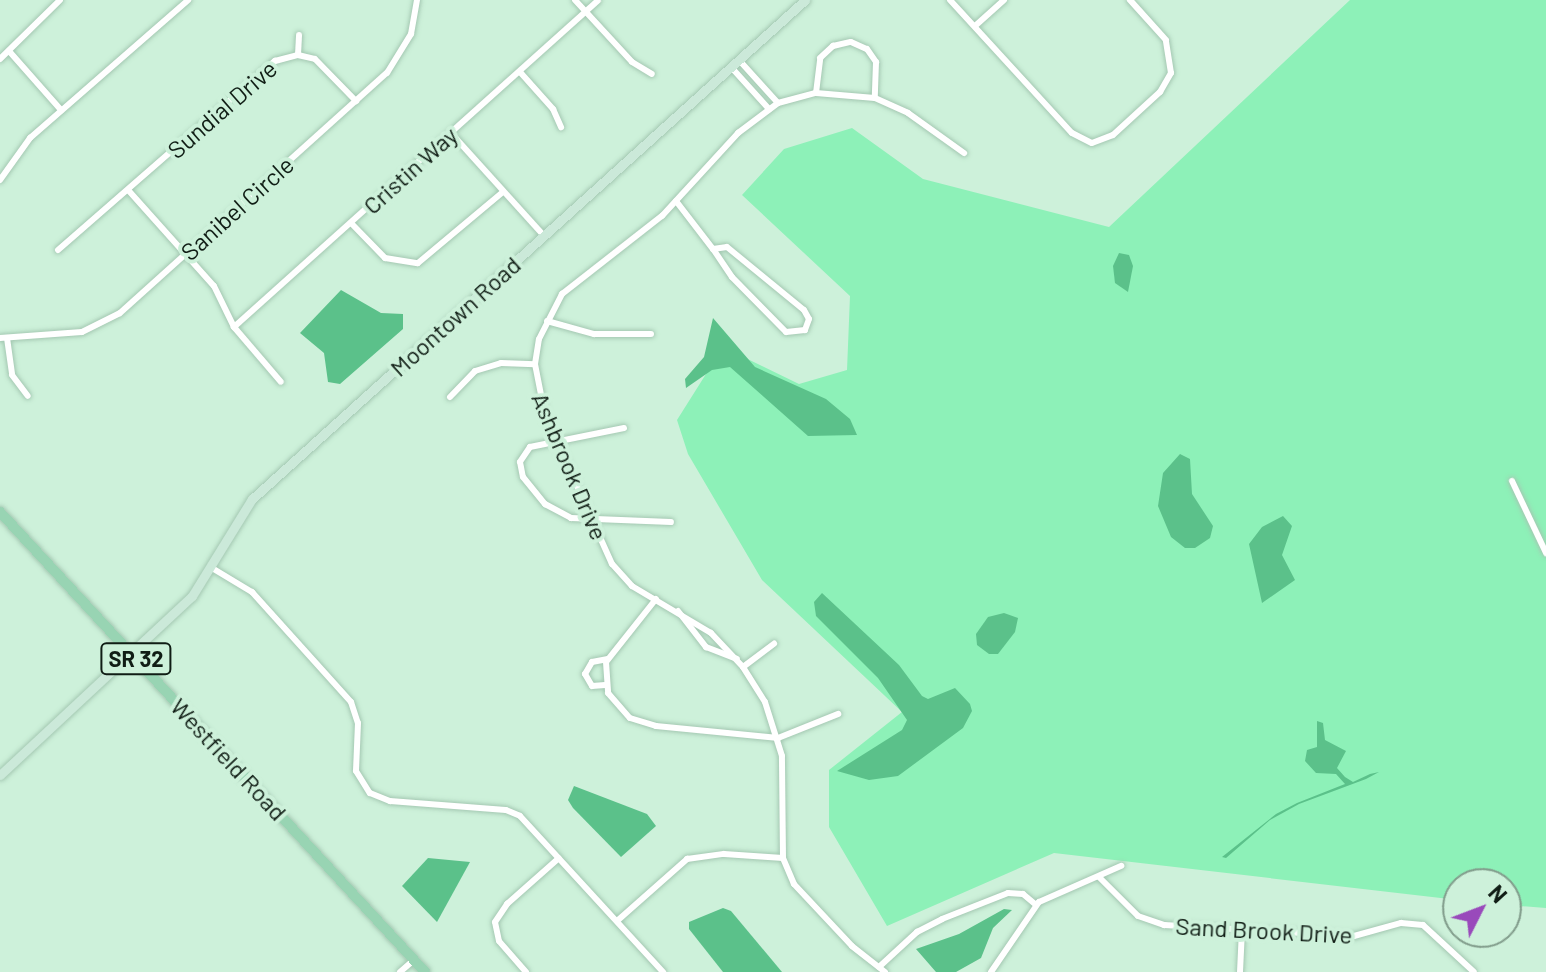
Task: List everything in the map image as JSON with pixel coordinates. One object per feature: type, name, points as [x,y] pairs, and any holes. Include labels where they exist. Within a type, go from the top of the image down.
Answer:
[{"type":"main road","name":"Westfield Road","points":[[0,512],[425,972]]},
{"type":"street","points":[[0,59],[60,0]]},
{"type":"street","points":[[0,180],[24,144],[188,0]]},
{"type":"street","name":"Sanibel Circle","points":[[3,338],[82,332],[104,323],[186,254],[356,101],[400,57],[417,0]]},
{"type":"street","points":[[575,0],[636,67],[652,74]]},
{"type":"street","name":"Cristin Way","points":[[234,327],[598,0]]},
{"type":"street","name":"Moontown Road","points":[[0,775],[192,596],[252,499],[805,0]]},
{"type":"street","points":[[950,0],[1072,133],[1092,143],[1113,135],[1160,92],[1171,73],[1168,44],[1130,0]]},
{"type":"street","points":[[975,26],[1004,0]]},
{"type":"street","points":[[298,55],[299,35]]},
{"type":"street","points":[[816,93],[820,58],[833,46],[851,42],[867,49],[876,62],[875,98]]},
{"type":"street","points":[[9,51],[61,110]]},
{"type":"street","name":"Sundial Drive","points":[[58,250],[129,191],[268,66],[298,55],[322,64],[356,101]]},
{"type":"street","points":[[735,64],[778,103]]},
{"type":"street","points":[[735,64],[769,109]]},
{"type":"street","points":[[520,72],[553,109],[561,127]]},
{"type":"street","name":"Ashbrook Drive","points":[[783,858],[785,774],[778,738],[765,702],[737,659],[678,611],[618,572],[538,399],[535,364],[547,321],[578,278],[676,201],[738,133],[778,103],[816,93],[875,98],[908,113],[964,153]]},
{"type":"street","points":[[451,133],[544,236]]},
{"type":"street","points":[[129,191],[219,292],[234,327],[281,382]]},
{"type":"street","points":[[351,223],[385,258],[418,263],[503,192]]},
{"type":"street","points":[[676,201],[732,277],[786,332],[805,330],[808,314],[753,264],[727,247],[713,249]]},
{"type":"street","points":[[547,321],[594,334],[651,334]]},
{"type":"street","points":[[3,338],[12,375],[28,396]]},
{"type":"street","points":[[450,397],[475,371],[501,363],[535,364]]},
{"type":"street","points":[[624,428],[555,438],[526,451],[520,462],[523,477],[557,512],[594,519],[671,522]]},
{"type":"street","points":[[1512,481],[1546,553]]},
{"type":"street","points":[[212,568],[252,592],[351,702],[358,723],[356,771],[370,793],[390,801],[512,812],[559,858],[663,972]]},
{"type":"street","points":[[656,599],[608,659],[605,685],[623,712],[643,724],[778,738],[838,714]]},
{"type":"street","points":[[678,611],[706,647],[737,659]]},
{"type":"street","points":[[743,667],[774,644]]},
{"type":"street","points":[[605,685],[592,686],[585,674],[592,662],[608,659]]},
{"type":"street","points":[[617,921],[687,859],[724,854],[783,858],[805,898],[882,969],[917,932],[942,919],[1008,893],[1023,894],[1035,904]]},
{"type":"street","points":[[526,972],[499,941],[495,928],[507,904],[559,858]]},
{"type":"street","points":[[991,972],[1035,904],[1121,866]]},
{"type":"street","name":"Sand Brook Drive","points":[[1099,877],[1147,920],[1362,936],[1416,923],[1438,933],[1474,972]]},
{"type":"street","points":[[1240,972],[1242,929]]},
{"type":"street","points":[[400,972],[414,960]]},
{"type":"shaded area","points":[[1350,0],[1546,0],[1546,908],[1522,906],[1522,868],[1442,868],[1442,898],[1054,853],[887,926],[829,827],[829,770],[902,712],[762,580],[688,454],[677,420],[723,347],[799,384],[847,370],[850,296],[742,195],[784,149],[852,128],[923,179],[1109,227]]},
{"type":"shaded area","points":[[1119,253],[1129,255],[1133,266],[1128,292],[1115,283],[1113,266]]},
{"type":"shaded area","points":[[341,290],[381,313],[403,314],[403,329],[340,384],[328,382],[324,353],[300,333]]},
{"type":"shaded area","points":[[713,318],[755,367],[826,399],[850,419],[857,435],[808,436],[730,367],[712,370],[686,388],[685,379],[704,357]]},
{"type":"shaded area","points":[[1180,454],[1190,459],[1192,494],[1213,526],[1210,538],[1195,548],[1185,548],[1171,537],[1158,506],[1163,473]]},
{"type":"shaded area","points":[[1283,516],[1292,526],[1282,555],[1295,580],[1262,603],[1249,544],[1262,527]]},
{"type":"shaded area","points":[[822,593],[899,665],[922,696],[928,699],[955,688],[970,704],[972,711],[963,728],[898,776],[869,780],[837,771],[902,730],[907,720],[878,678],[816,616],[814,602]]},
{"type":"shaded area","points":[[1004,613],[1018,618],[1015,632],[998,654],[989,654],[977,645],[976,634],[988,617]]},
{"type":"shaded area","points":[[1317,721],[1323,723],[1325,740],[1346,751],[1337,768],[1345,777],[1353,782],[1379,772],[1299,804],[1270,820],[1226,858],[1222,857],[1276,814],[1297,803],[1345,784],[1336,774],[1316,773],[1305,761],[1307,750],[1317,747]]},
{"type":"shaded area","points":[[574,786],[647,814],[656,826],[621,857],[573,808],[568,800]]},
{"type":"shaded area","points":[[428,858],[470,862],[437,922],[402,886]]},
{"type":"shaded area","points":[[723,908],[731,911],[782,972],[723,972],[689,929],[689,922]]},
{"type":"shaded area","points":[[1004,909],[1012,910],[993,928],[981,958],[956,972],[936,972],[916,949],[959,934]]}]
